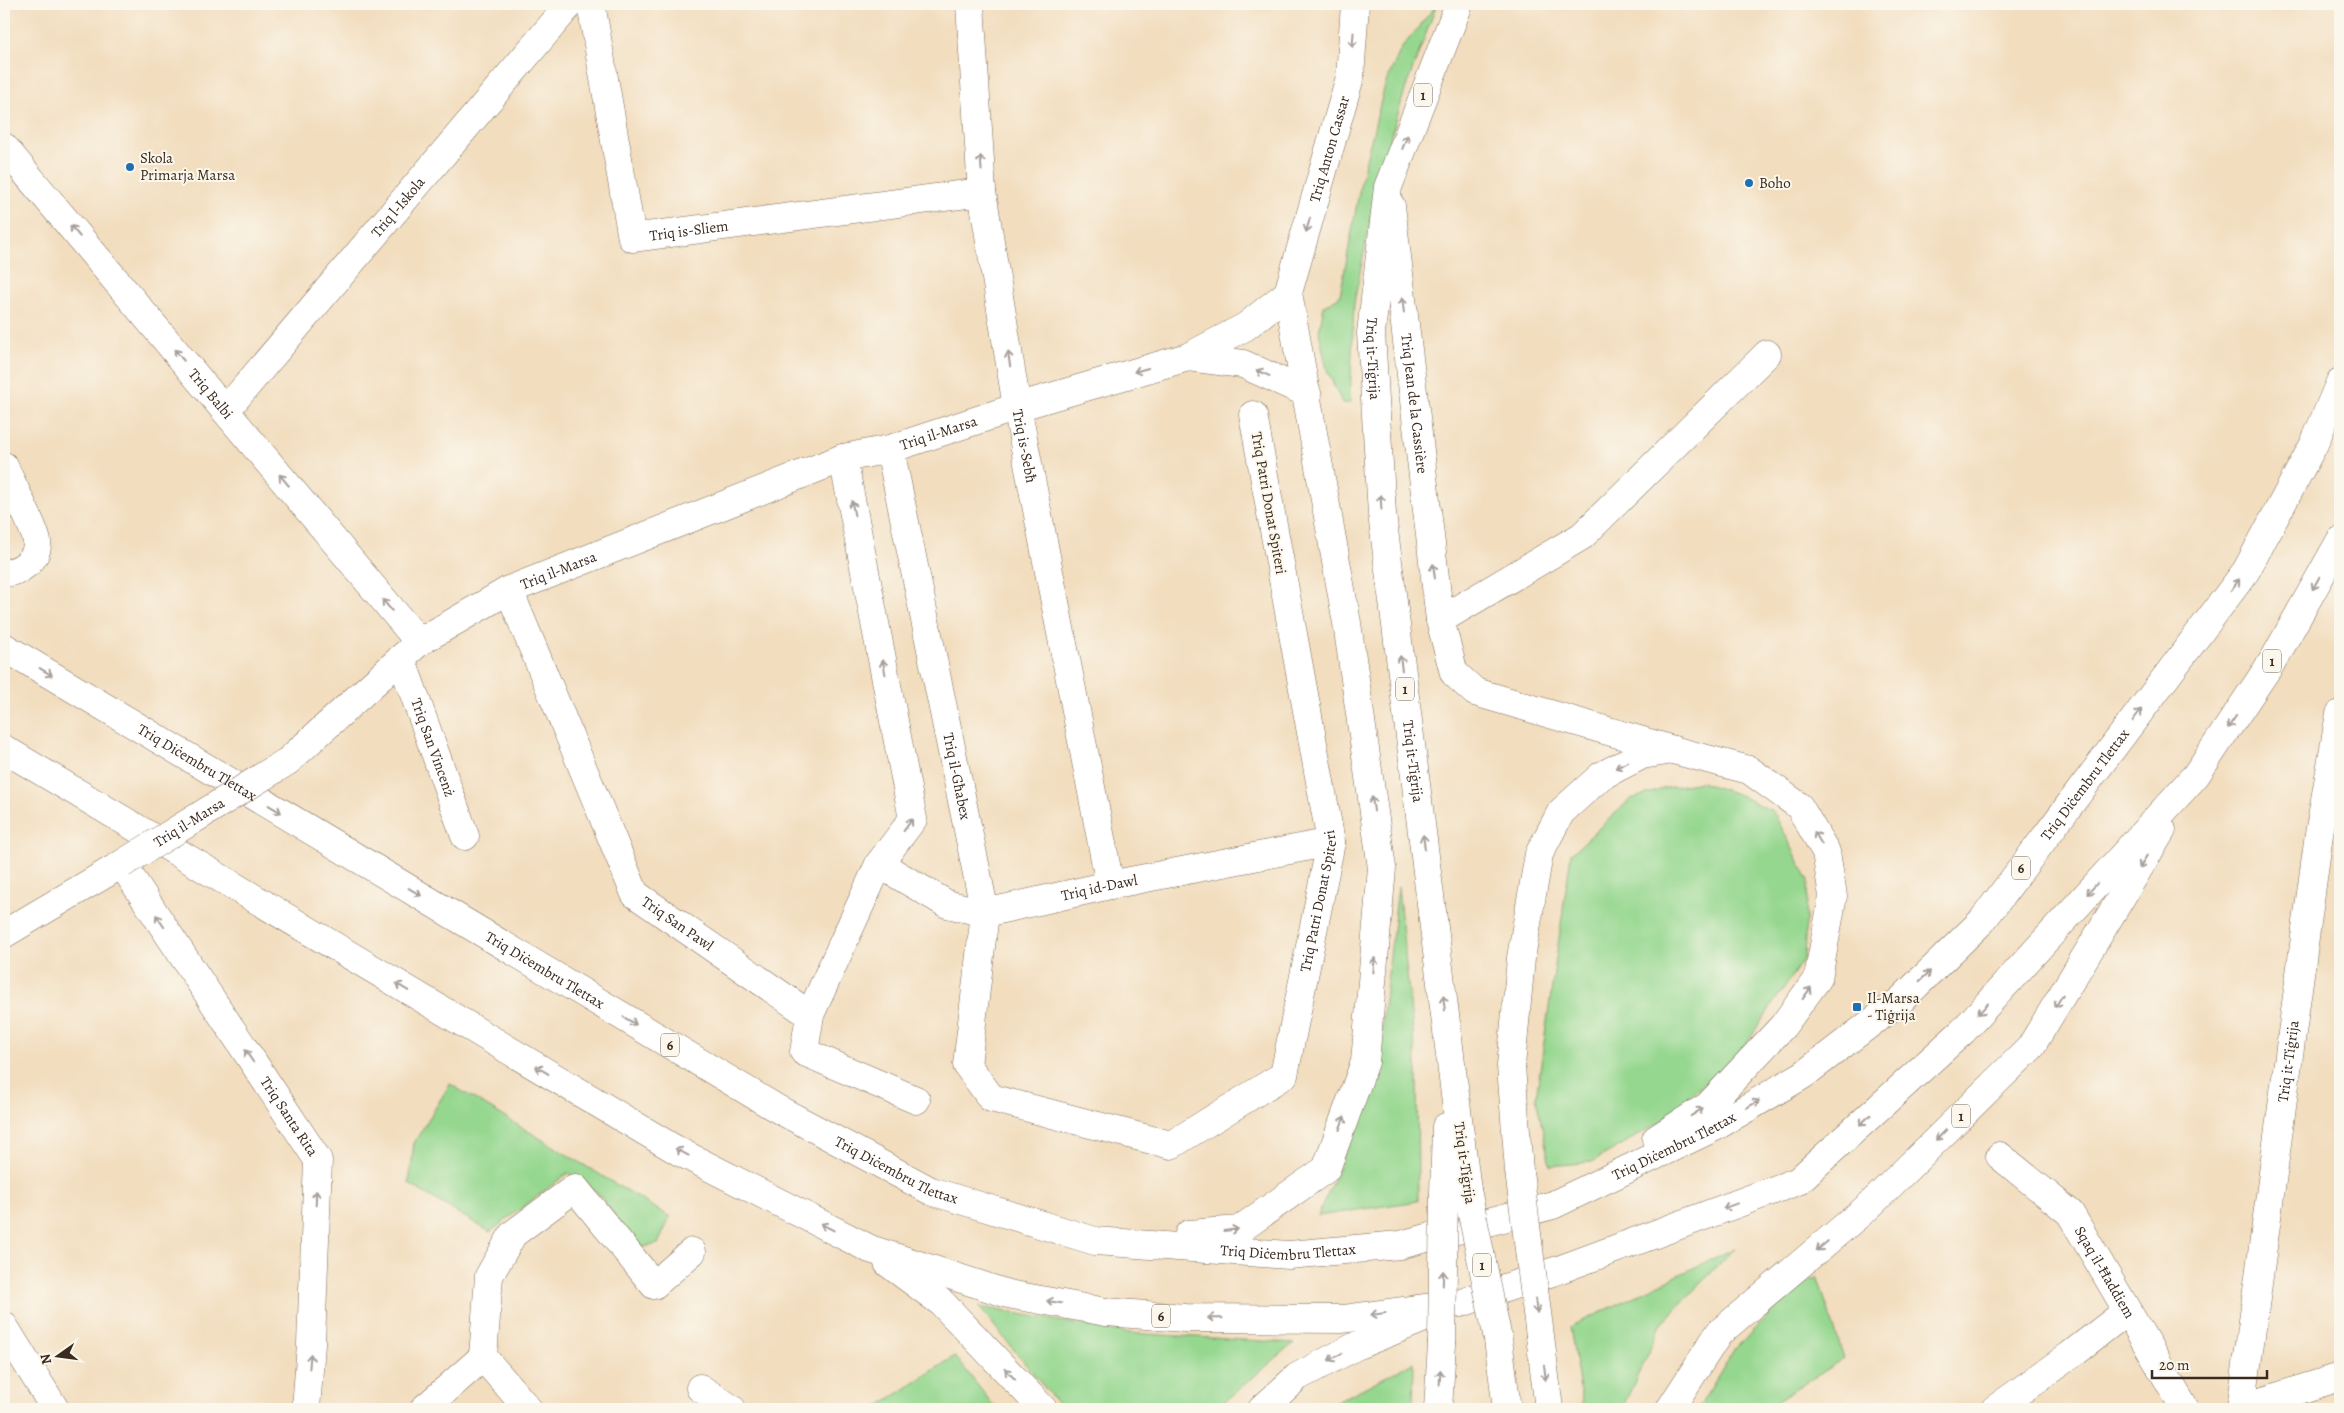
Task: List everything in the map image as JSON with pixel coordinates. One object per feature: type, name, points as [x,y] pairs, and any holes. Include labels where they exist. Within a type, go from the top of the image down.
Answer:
[{"type":"main road","name":"Triq l-Iskola","points":[[226,410],[570,4]]},
{"type":"main road","name":"Triq is-Sliem","points":[[591,4],[632,238],[982,192]]},
{"type":"main road","name":"Triq is-Sebħ","points":[[970,4],[982,192],[1017,407],[1110,885]]},
{"type":"main road","name":"Triq Anton Cassar","points":[[1288,293],[1350,77],[1355,4]]},
{"type":"main road","name":"Triq it-Tiġrija","points":[[1459,4],[1388,187],[1371,333],[1382,514],[1448,1033],[1455,1192],[1498,1339],[1507,1409]]},
{"type":"main road","name":"Triq Balbi","points":[[7,158],[226,410],[410,650]]},
{"type":"main road","name":"Triq Jean de la Cassière","points":[[1388,187],[1440,620],[1454,673],[1475,692],[1673,750],[1749,770],[1799,806],[1826,852],[1833,896],[1818,978],[1783,1026],[1708,1106],[1553,1205]]},
{"type":"main road","name":"Triq il-Marsa","points":[[4,934],[122,864],[288,761],[410,650],[509,590],[843,458],[890,448],[1017,407],[1188,357],[1245,326],[1288,293]]},
{"type":"main road","points":[[1095,1241],[1239,1230],[1326,1169],[1365,1062],[1382,868],[1347,623],[1288,293]]},
{"type":"main road","points":[[1440,620],[1582,536],[1767,354]]},
{"type":"main road","name":"Triq il-Marsa","points":[[1188,357],[1243,364],[1307,393]]},
{"type":"main road","name":"Triq Diċembru Tlettax","points":[[4,647],[776,1108],[931,1191],[1095,1241],[1289,1255],[1400,1245],[1553,1205],[1715,1127],[1803,1075],[1901,1000],[1982,921],[2246,571],[2314,444],[2340,382]]},
{"type":"main road","name":"Triq Patri Donat Spiteri","points":[[991,1098],[1171,1145],[1284,1075],[1330,842],[1253,415]]},
{"type":"main road","name":"Triq il-Għabex","points":[[890,448],[985,913],[967,1065],[991,1098]]},
{"type":"main road","points":[[843,458],[913,819],[879,864],[810,1015],[804,1052],[916,1100]]},
{"type":"main road","points":[[4,466],[37,541],[34,556],[23,568],[4,573]]},
{"type":"main road","name":"1","points":[[1670,1409],[1720,1332],[1869,1206],[2030,1048],[2196,775],[2274,659],[2340,541]]},
{"type":"main road","name":"Triq San Pawl","points":[[509,590],[635,894],[810,1015]]},
{"type":"main road","name":"Triq San Vincenż","points":[[410,650],[465,836]]},
{"type":"main road","name":"Triq it-Tiġrija","points":[[2241,1408],[2330,835],[2340,714]]},
{"type":"main road","name":"6","points":[[4,749],[678,1151],[870,1249],[1008,1294],[1106,1312],[1185,1318],[1343,1319],[1461,1303],[1561,1269],[1798,1181],[1963,1031],[2196,775]]},
{"type":"main road","points":[[1549,1409],[1519,1171],[1511,1066],[1521,958],[1528,910],[1539,854],[1561,812],[1601,776],[1642,755],[1673,750]]},
{"type":"main road","name":"Triq id-Dawl","points":[[879,864],[947,904],[985,913],[1110,885],[1330,842]]},
{"type":"main road","name":"Triq Santa Rita","points":[[122,864],[318,1160],[311,1344],[306,1409]]},
{"type":"main road","name":"Sqaq il-Ħaddiem","points":[[2000,1156],[2070,1212],[2185,1409]]},
{"type":"main road","points":[[424,1409],[483,1357],[490,1276],[513,1234],[575,1188],[654,1285],[692,1252]]},
{"type":"main road","points":[[1438,1409],[1455,1192]]},
{"type":"main road","points":[[870,1249],[942,1303],[1043,1409]]},
{"type":"main road","points":[[1262,1409],[1297,1377],[1358,1345],[1461,1303]]},
{"type":"main road","points":[[1995,1409],[2021,1401],[2127,1311]]},
{"type":"main road","points":[[4,1326],[55,1409]]},
{"type":"main road","points":[[483,1357],[528,1409]]},
{"type":"main road","points":[[2241,1408],[2340,1377]]},
{"type":"main road","points":[[700,1388],[732,1409]]},
{"type":"green space","points":[[1437,4],[1405,90],[1379,176],[1354,303],[1350,403],[1342,403],[1327,370],[1319,332],[1324,306],[1340,296],[1362,176],[1385,85],[1401,49]]},
{"type":"green space","points":[[1701,782],[1740,795],[1774,813],[1808,879],[1804,958],[1739,1054],[1659,1123],[1592,1162],[1550,1166],[1536,1098],[1571,854],[1631,799],[1666,788]]},
{"type":"green space","points":[[1398,886],[1417,1072],[1418,1201],[1318,1216],[1376,1079]]},
{"type":"green space","points":[[450,1084],[670,1217],[658,1244],[638,1248],[599,1194],[568,1173],[490,1232],[409,1184],[414,1143]]},
{"type":"green space","points":[[1735,1248],[1662,1323],[1622,1409],[1583,1409],[1570,1327]]},
{"type":"green space","points":[[1817,1276],[1844,1358],[1765,1409],[1698,1409],[1735,1349],[1785,1298]]},
{"type":"green space","points":[[979,1307],[1129,1333],[1294,1343],[1215,1409],[1062,1409]]},
{"type":"green space","points":[[955,1356],[996,1409],[874,1409]]},
{"type":"green space","points":[[1414,1362],[1413,1409],[1323,1409]]},
{"type":"place","name":"Skola Primarja Marsa","points":[[130,167]]},
{"type":"place","name":"Boho","points":[[1749,183]]},
{"type":"place","name":"Il-Marsa - Tiġrija","points":[[1857,1007]]}]
